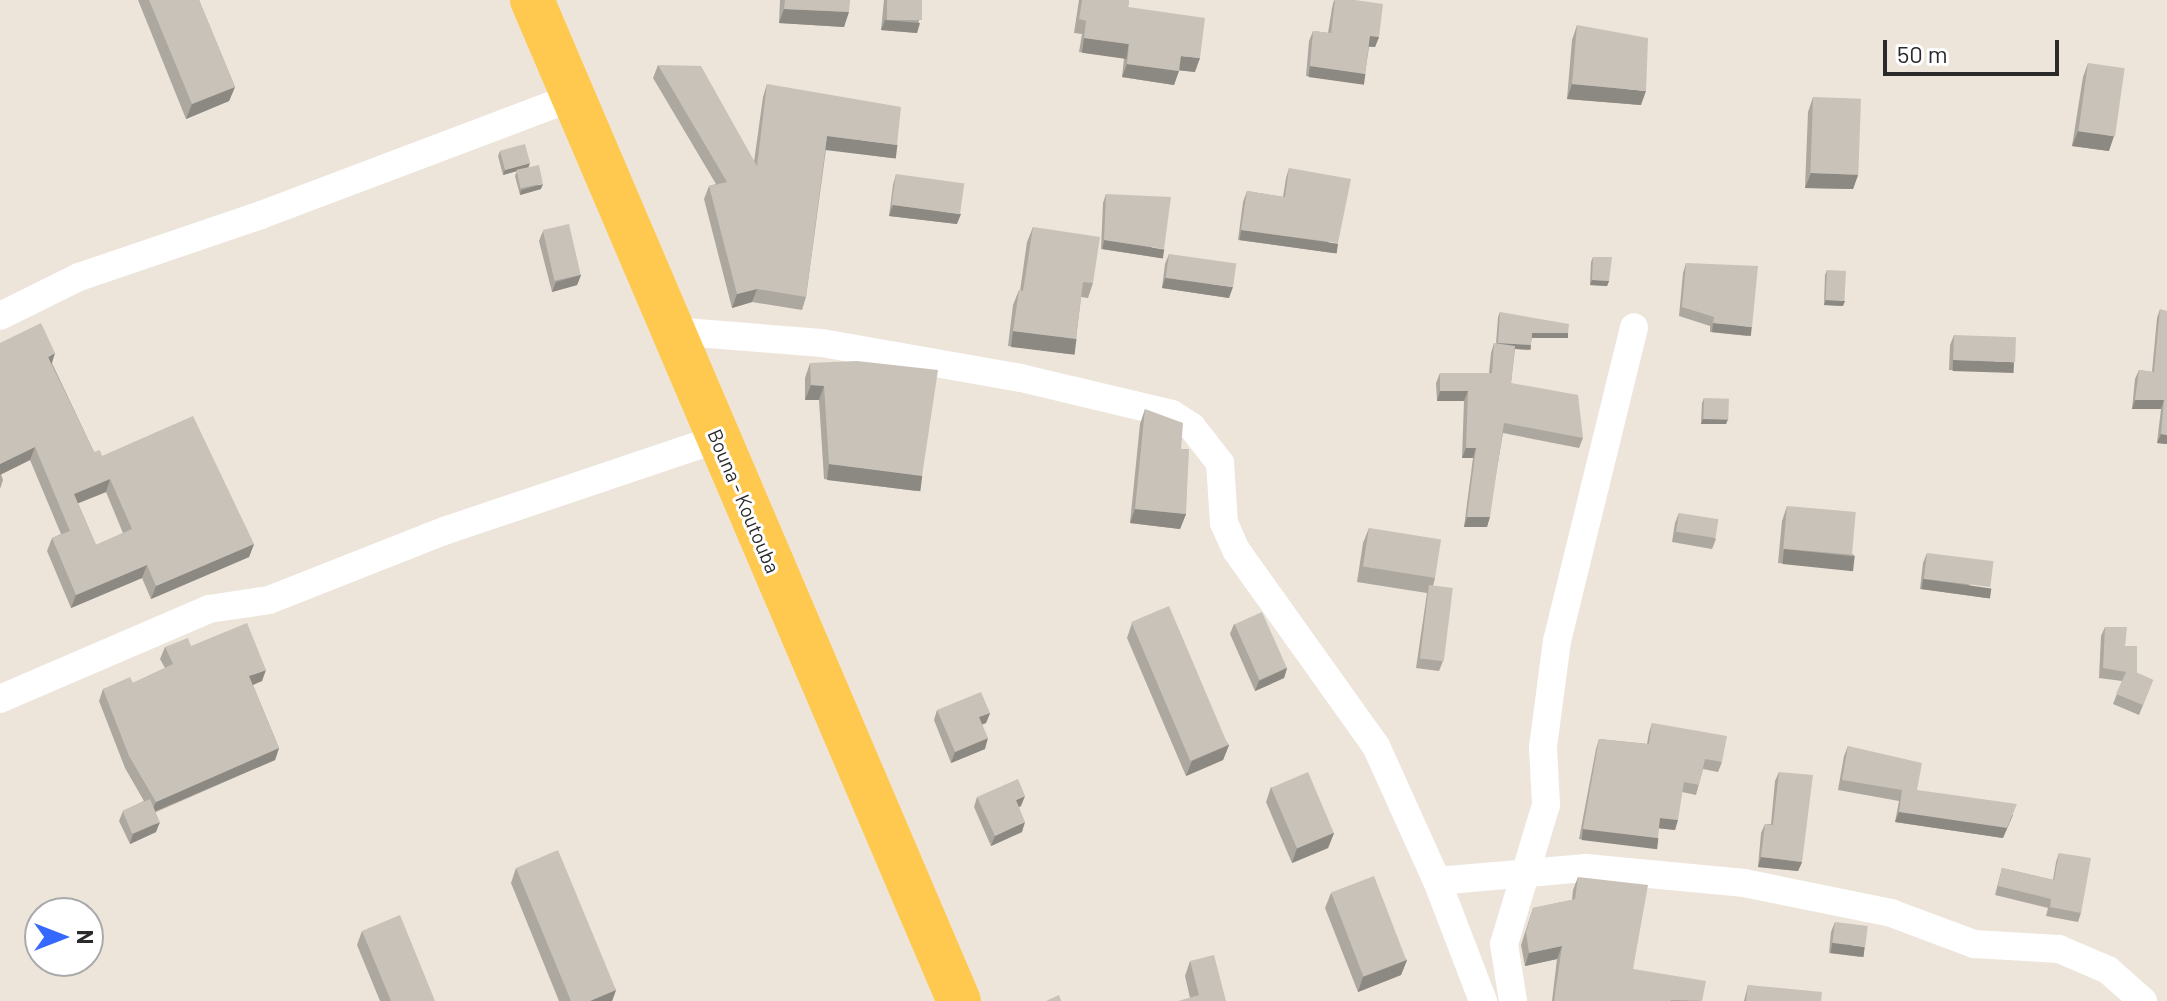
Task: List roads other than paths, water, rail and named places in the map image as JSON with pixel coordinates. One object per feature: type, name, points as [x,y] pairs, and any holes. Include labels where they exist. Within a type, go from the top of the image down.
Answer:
[{"type":"main road","name":"Bouna - Koutouba","points":[[532,0],[959,1001]]},
{"type":"street","points":[[0,316],[92,272],[261,215],[573,97]]},
{"type":"street","points":[[1513,1001],[1504,944],[1546,805],[1543,747],[1557,641],[1634,327]]},
{"type":"street","points":[[672,331],[822,343],[1021,378],[1172,414],[1192,427],[1220,463],[1224,523],[1236,550],[1376,746],[1437,881],[1483,1001]]},
{"type":"street","points":[[0,699],[209,609],[269,600],[444,531],[718,439]]},
{"type":"street","points":[[1437,881],[1586,868],[1744,883],[1891,913],[1974,944],[2059,949],[2108,970],[2143,1001]]}]
